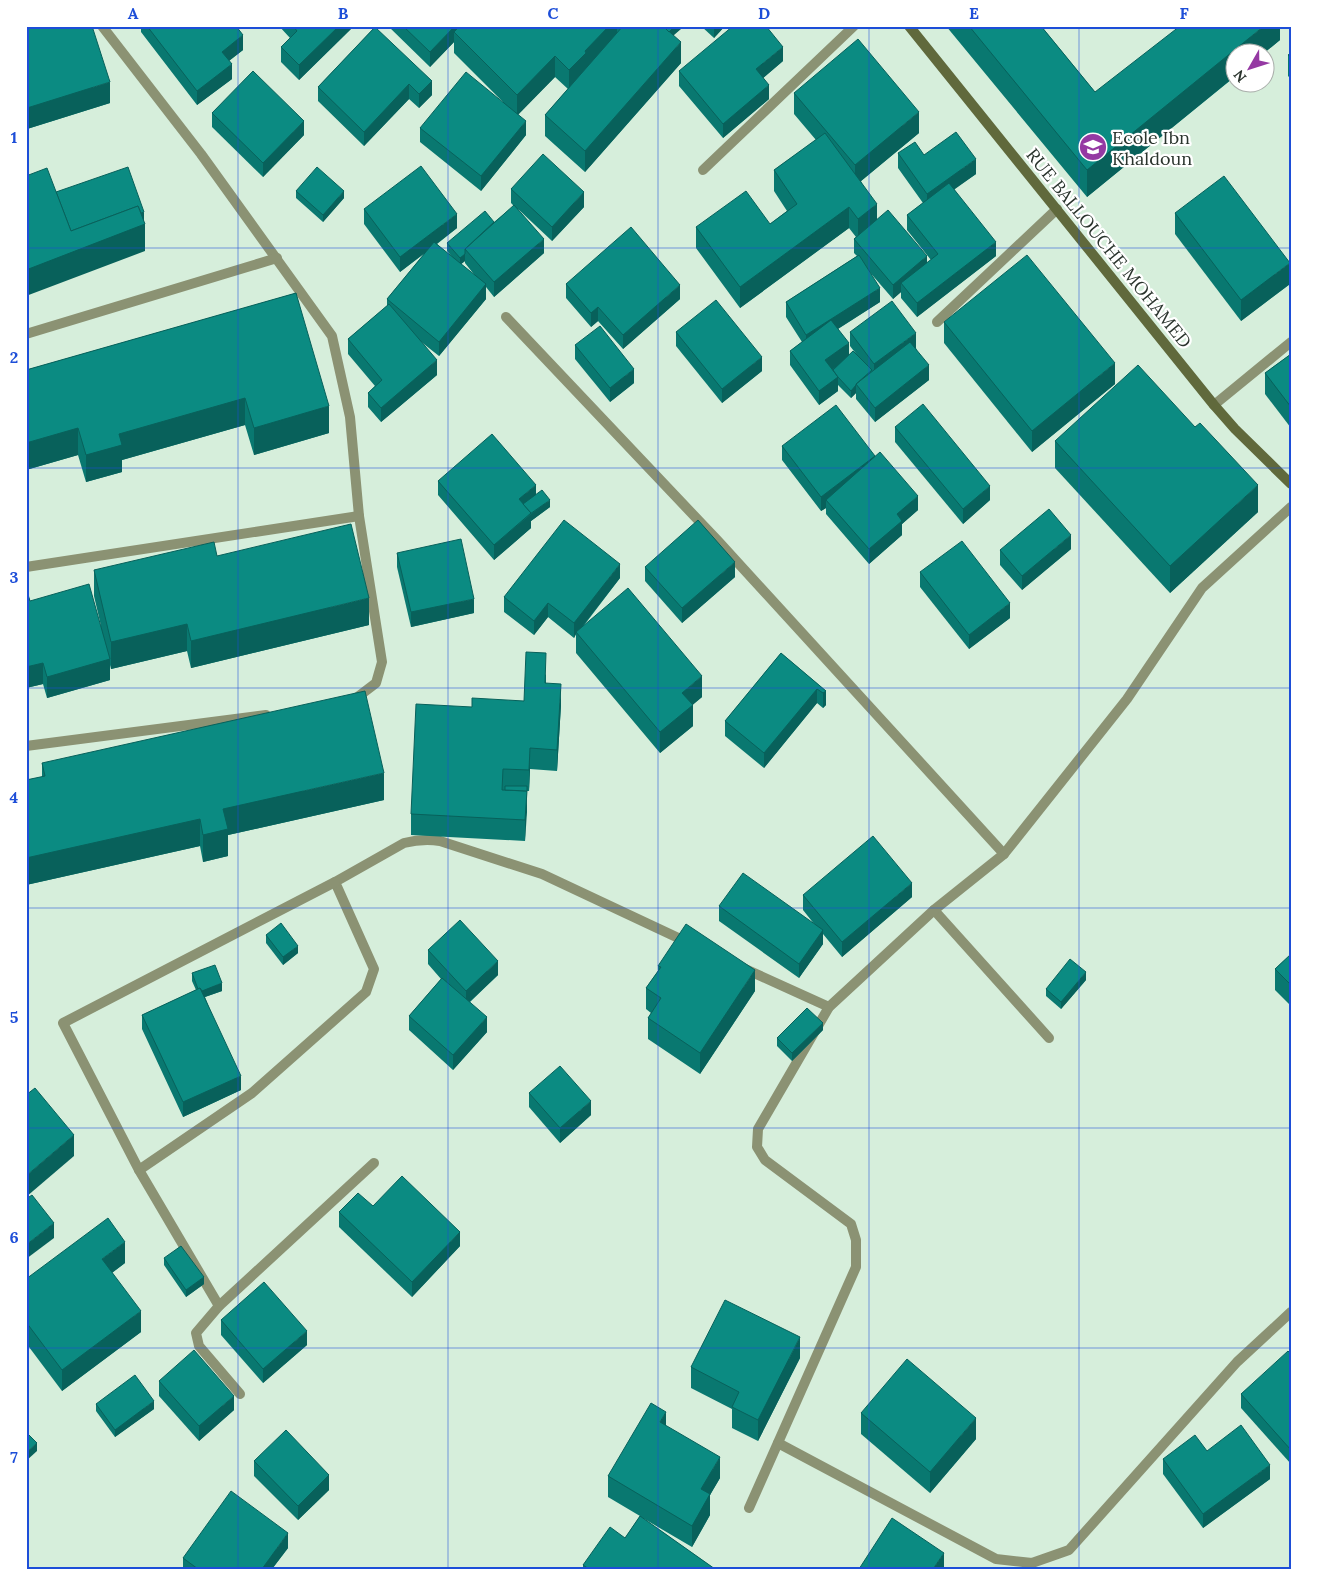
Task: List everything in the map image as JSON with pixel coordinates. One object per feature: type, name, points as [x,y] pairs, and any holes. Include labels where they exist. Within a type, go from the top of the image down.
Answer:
[{"type":"street","points":[[102,26],[201,154],[332,336],[350,417],[359,516],[382,662],[376,683],[349,704]]},
{"type":"street","points":[[703,170],[854,26]]},
{"type":"street","name":"RUE BALLOUCHE MOHAMED","points":[[909,26],[1214,405],[1235,429],[1291,484]]},
{"type":"street","points":[[937,322],[1057,209]]},
{"type":"street","points":[[26,334],[277,258]]},
{"type":"street","points":[[506,317],[718,541],[1004,854]]},
{"type":"street","points":[[1214,405],[1291,342]]},
{"type":"street","points":[[750,1508],[856,1267],[856,1240],[851,1224],[765,1160],[757,1147],[758,1129],[829,1007],[934,910],[1004,854],[1126,699],[1202,588],[1291,507]]},
{"type":"street","points":[[26,567],[359,516]]},
{"type":"street","points":[[26,746],[280,713]]},
{"type":"street","points":[[219,1306],[139,1170],[63,1023],[335,882],[404,843],[416,840],[430,840],[542,874],[694,945]]},
{"type":"street","points":[[139,1170],[252,1093],[366,992],[374,970],[335,882]]},
{"type":"street","points":[[934,910],[1049,1038]]},
{"type":"street","points":[[730,962],[829,1007]]},
{"type":"street","points":[[240,1394],[199,1346],[196,1333],[219,1306],[374,1163]]},
{"type":"street","points":[[778,1443],[996,1559],[1032,1563],[1069,1550],[1237,1362],[1291,1312]]},
{"type":"building","points":[[26,26],[92,26],[110,82],[27,108]]},
{"type":"building","points":[[147,26],[236,26],[243,35],[222,52],[232,64],[197,91]]},
{"type":"building","points":[[293,26],[339,26],[299,65],[281,47],[297,31]]},
{"type":"building","points":[[403,26],[455,26],[430,52]]},
{"type":"building","points":[[460,26],[609,26],[569,70],[555,56],[517,95],[454,32]]},
{"type":"building","points":[[623,26],[663,26],[681,42],[585,151],[545,115]]},
{"type":"building","points":[[663,26],[675,26],[669,32]]},
{"type":"building","points":[[733,26],[766,26],[783,47],[756,69],[769,85],[723,124],[679,71]]},
{"type":"building","points":[[969,26],[1041,26],[1095,92],[1180,26],[1264,26],[1244,42],[1224,42],[1224,59],[1087,170]]},
{"type":"building","points":[[375,27],[432,81],[419,94],[409,84],[364,132],[318,87]]},
{"type":"building","points":[[858,39],[919,112],[855,165],[794,93]]},
{"type":"building","points":[[253,71],[304,121],[263,163],[212,113]]},
{"type":"building","points":[[466,72],[526,121],[481,176],[420,128]]},
{"type":"building","points":[[956,132],[976,159],[927,194],[898,153],[915,142],[924,155]]},
{"type":"building","points":[[825,133],[877,204],[858,219],[849,207],[740,287],[696,227],[746,191],[770,224],[797,204],[774,170]]},
{"type":"building","points":[[543,154],[584,192],[552,227],[511,189]]},
{"type":"building","points":[[421,166],[457,214],[400,257],[364,209]]},
{"type":"building","points":[[128,167],[144,212],[141,213],[138,206],[71,231],[56,192]]},
{"type":"building","points":[[317,167],[344,191],[323,215],[296,191]]},
{"type":"building","points":[[47,168],[71,231],[138,206],[145,224],[26,270],[26,176]]},
{"type":"building","points":[[1224,176],[1290,263],[1241,300],[1175,213]]},
{"type":"building","points":[[949,183],[996,242],[917,303],[901,283],[938,254],[907,215]]},
{"type":"building","points":[[514,205],[544,239],[494,282],[465,249]]},
{"type":"building","points":[[888,210],[927,256],[893,285],[854,239]]},
{"type":"building","points":[[485,211],[494,222],[465,249],[465,254],[460,258],[447,243]]},
{"type":"building","points":[[631,227],[680,285],[623,335],[598,307],[591,313],[566,284]]},
{"type":"building","points":[[434,242],[486,284],[439,342],[387,299]]},
{"type":"building","points":[[859,255],[880,288],[806,335],[786,302]]},
{"type":"building","points":[[1027,255],[1115,363],[1032,431],[944,322]]},
{"type":"building","points":[[296,293],[329,406],[254,428],[245,398],[119,434],[122,445],[86,455],[78,428],[26,443],[26,370]]},
{"type":"building","points":[[716,300],[762,357],[722,389],[676,332]]},
{"type":"building","points":[[892,301],[916,333],[874,364],[850,332]]},
{"type":"building","points":[[389,304],[437,360],[381,408],[368,393],[382,380],[348,339]]},
{"type":"building","points":[[831,320],[849,343],[825,360],[838,377],[819,391],[790,351]]},
{"type":"building","points":[[600,326],[634,369],[610,388],[575,345]]},
{"type":"building","points":[[910,342],[929,365],[875,408],[856,384]]},
{"type":"building","points":[[853,351],[872,370],[851,391],[833,370]]},
{"type":"building","points":[[1291,354],[1291,407],[1265,373]]},
{"type":"building","points":[[1138,365],[1195,427],[1200,423],[1258,485],[1170,566],[1055,441]]},
{"type":"building","points":[[923,404],[990,486],[963,509],[895,427]]},
{"type":"building","points":[[836,405],[875,456],[821,497],[782,446]]},
{"type":"building","points":[[492,434],[536,485],[519,499],[531,513],[494,545],[438,481]]},
{"type":"building","points":[[880,452],[918,496],[897,514],[902,521],[869,549],[826,500]]},
{"type":"building","points":[[542,490],[550,500],[530,514],[523,504]]},
{"type":"building","points":[[1049,509],[1071,535],[1022,576],[1000,550]]},
{"type":"building","points":[[564,520],[620,564],[574,623],[548,603],[534,621],[504,597]]},
{"type":"building","points":[[698,520],[735,562],[682,608],[645,567]]},
{"type":"building","points":[[351,524],[369,598],[191,641],[187,624],[111,642],[94,570],[214,542],[217,556]]},
{"type":"building","points":[[461,539],[474,599],[411,612],[397,553]]},
{"type":"building","points":[[962,541],[1010,603],[969,635],[920,572]]},
{"type":"building","points":[[89,584],[110,659],[47,677],[43,663],[26,667],[26,588],[30,601]]},
{"type":"building","points":[[628,588],[702,676],[682,693],[693,705],[660,732],[576,632]]},
{"type":"building","points":[[526,652],[546,653],[545,683],[561,684],[557,750],[530,748],[529,770],[503,769],[502,790],[527,791],[525,820],[411,814],[416,704],[472,707],[472,698],[524,701]]},
{"type":"building","points":[[781,653],[826,691],[823,693],[817,689],[764,753],[725,721]]},
{"type":"building","points":[[365,691],[384,773],[223,809],[228,829],[203,835],[200,819],[26,858],[26,780],[45,776],[42,763]]},
{"type":"building","points":[[505,786],[527,786],[527,791],[505,790]]},
{"type":"building","points":[[873,836],[912,883],[842,942],[803,895]]},
{"type":"building","points":[[743,873],[823,930],[799,964],[719,906]]},
{"type":"building","points":[[460,920],[498,961],[466,991],[428,950]]},
{"type":"building","points":[[281,923],[298,946],[283,957],[266,935]]},
{"type":"building","points":[[686,924],[755,970],[700,1053],[648,1018],[661,998],[646,988],[661,967],[658,966]]},
{"type":"building","points":[[1291,954],[1291,985],[1275,969]]},
{"type":"building","points":[[1070,959],[1086,972],[1061,1002],[1046,989]]},
{"type":"building","points":[[215,965],[222,983],[202,991],[200,988],[198,989],[192,973]]},
{"type":"building","points":[[442,978],[487,1017],[453,1055],[409,1016]]},
{"type":"building","points":[[200,988],[241,1076],[183,1102],[142,1015]]},
{"type":"building","points":[[807,1008],[823,1023],[792,1053],[777,1038]]},
{"type":"building","points":[[560,1066],[591,1101],[560,1128],[529,1093]]},
{"type":"building","points":[[35,1088],[74,1135],[26,1176],[26,1095]]},
{"type":"building","points":[[402,1176],[460,1232],[412,1282],[339,1212],[358,1193],[373,1206]]},
{"type":"building","points":[[32,1195],[54,1223],[26,1245],[26,1199]]},
{"type":"building","points":[[108,1218],[125,1242],[102,1259],[141,1311],[62,1370],[26,1322],[26,1279]]},
{"type":"building","points":[[181,1246],[204,1277],[186,1290],[164,1258]]},
{"type":"building","points":[[264,1282],[307,1331],[263,1369],[221,1320]]},
{"type":"building","points":[[725,1300],[800,1337],[758,1420],[732,1407],[739,1392],[691,1367]]},
{"type":"building","points":[[194,1350],[234,1396],[199,1426],[159,1381]]},
{"type":"building","points":[[1288,1351],[1291,1354],[1291,1450],[1241,1394]]},
{"type":"building","points":[[907,1359],[976,1418],[930,1472],[861,1413]]},
{"type":"building","points":[[135,1375],[154,1401],[115,1430],[96,1404]]},
{"type":"building","points":[[651,1403],[666,1412],[660,1422],[720,1457],[701,1489],[710,1494],[692,1526],[608,1476]]},
{"type":"building","points":[[1241,1425],[1270,1465],[1203,1514],[1163,1459],[1195,1435],[1207,1451]]},
{"type":"building","points":[[286,1430],[329,1475],[298,1506],[254,1461]]},
{"type":"building","points":[[26,1432],[37,1443],[26,1453]]},
{"type":"building","points":[[231,1491],[288,1533],[262,1569],[198,1569],[183,1558]]},
{"type":"building","points":[[640,1516],[715,1569],[589,1569],[583,1565],[610,1527],[625,1538]]},
{"type":"building","points":[[892,1518],[944,1553],[933,1569],[859,1569]]},
{"type":"place","name":"Ecole Ibn Khaldoun","points":[[1093,147]]}]
